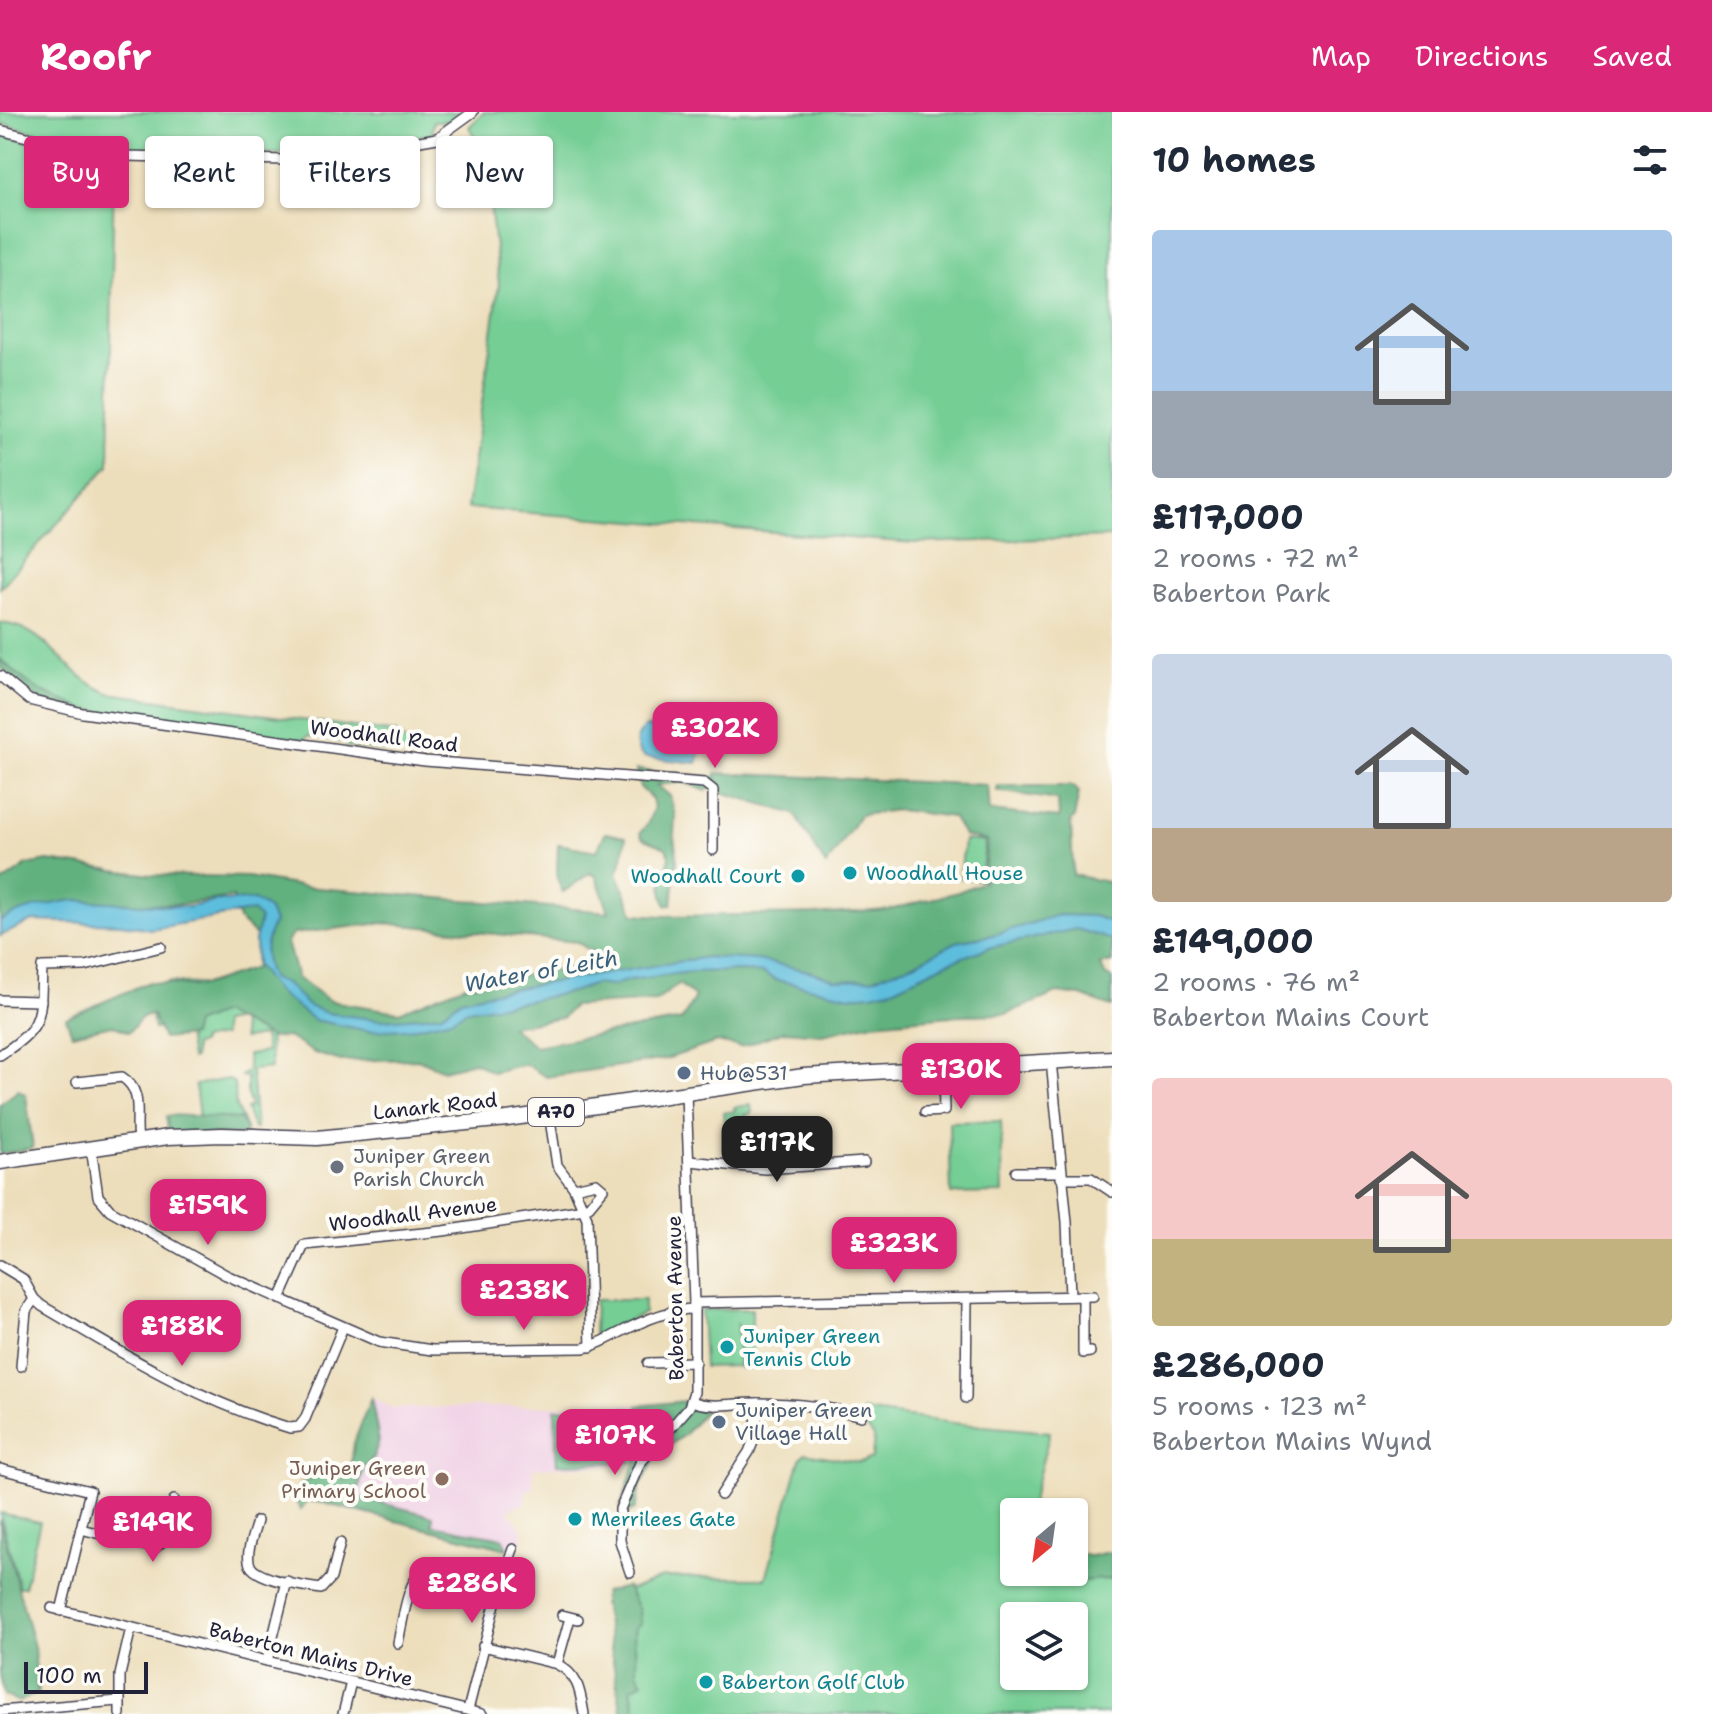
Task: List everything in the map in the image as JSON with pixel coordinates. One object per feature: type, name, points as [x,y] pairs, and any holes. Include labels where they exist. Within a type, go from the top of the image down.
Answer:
[{"type":"main road","name":"Lanark Road","points":[[0,1162],[138,1140],[201,1135],[317,1138],[549,1113],[804,1076],[1112,1058]]},
{"type":"street","points":[[0,130],[81,151],[126,156],[284,160],[338,155],[437,138],[473,112]]},
{"type":"street","name":"Woodhall Road","points":[[0,676],[29,700],[83,713],[425,761],[704,783],[713,790],[713,850]]},
{"type":"street","points":[[0,1055],[33,1030],[39,1017],[42,967],[85,966],[161,947]]},
{"type":"street","points":[[0,1000],[41,1001]]},
{"type":"street","points":[[1051,1061],[1067,1222],[1070,1296]]},
{"type":"street","points":[[925,1112],[944,1111],[943,1067]]},
{"type":"street","points":[[77,1082],[105,1084],[122,1077],[134,1090],[138,1109],[138,1140]]},
{"type":"street","name":"Baberton Avenue","points":[[630,1572],[620,1541],[620,1509],[640,1463],[692,1401],[694,1306],[686,1093]]},
{"type":"street","points":[[549,1113],[557,1165],[574,1188],[587,1218],[591,1347]]},
{"type":"street","points":[[91,1147],[98,1196],[104,1206],[219,1272],[379,1342],[418,1350],[591,1347],[642,1322],[694,1306],[1088,1296],[1083,1353],[1090,1352]]},
{"type":"street","points":[[690,1161],[765,1169],[864,1162]]},
{"type":"street","points":[[1016,1172],[1094,1179],[1112,1192]]},
{"type":"street","points":[[574,1188],[596,1183],[602,1186],[601,1193],[585,1208]]},
{"type":"street","name":"Woodhall Avenue","points":[[280,1299],[301,1248],[307,1244],[443,1231],[585,1208]]},
{"type":"street","points":[[0,1265],[23,1279],[34,1299],[42,1306],[178,1385],[242,1413],[290,1428],[299,1427],[305,1419],[343,1327]]},
{"type":"street","points":[[21,1366],[26,1311],[34,1299]]},
{"type":"street","points":[[966,1398],[967,1300]]},
{"type":"street","points":[[648,1363],[695,1362]]},
{"type":"street","points":[[692,1401],[841,1410],[861,1416]]},
{"type":"street","points":[[721,1495],[749,1452],[755,1437],[758,1403]]},
{"type":"street","points":[[0,1469],[91,1486],[81,1529],[155,1548],[165,1539],[174,1500]]},
{"type":"street","points":[[252,1527],[250,1565],[260,1576],[321,1589],[331,1578],[339,1548],[349,1556]]},
{"type":"street","name":"Baberton Mains Drive","points":[[81,1529],[57,1609],[482,1714]]},
{"type":"street","points":[[468,1710],[498,1592],[513,1549]]},
{"type":"street","points":[[398,1643],[415,1579],[429,1575],[498,1592]]},
{"type":"street","points":[[267,1661],[287,1581]]},
{"type":"street","points":[[557,1664],[570,1617]]},
{"type":"street","points":[[120,1714],[120,1675],[131,1628]]},
{"type":"street","points":[[483,1646],[557,1664],[567,1670],[579,1685],[584,1714]]},
{"type":"street","points":[[343,1714],[351,1682]]},
{"type":"street","points":[[0,1711],[118,1701]]},
{"type":"shaded area","name":"Juniper Green Primary School","points":[[371,1398],[393,1408],[635,1405],[638,1450],[630,1465],[533,1468],[533,1490],[525,1490],[525,1505],[516,1505],[509,1512],[522,1529],[523,1539],[520,1546],[509,1544],[507,1549],[345,1510]]},
{"type":"green space","points":[[0,112],[463,112],[453,121],[434,121],[432,134],[420,136],[280,136],[280,154],[264,153],[264,136],[145,136],[145,149],[129,148],[129,136],[51,136],[0,123]]},
{"type":"green space","points":[[484,112],[1112,112],[1112,537],[914,543],[467,508],[499,284],[490,208],[553,208],[553,136],[474,136],[469,127]]},
{"type":"green space","points":[[0,135],[24,141],[24,208],[113,208],[109,465],[0,588]]},
{"type":"green space","points":[[0,623],[14,625],[37,637],[87,681],[109,693],[396,733],[411,746],[423,748],[421,755],[348,747],[344,742],[308,736],[303,740],[212,726],[197,720],[181,721],[81,709],[39,690],[0,659]]},
{"type":"green space","points":[[0,659],[39,690],[81,709],[42,702],[0,667]]},
{"type":"green space","points":[[636,770],[714,777],[716,780],[716,773],[987,785],[989,811],[1059,818],[1058,800],[997,791],[998,786],[1073,786],[1079,792],[1074,819],[1071,820],[1073,875],[1112,883],[1112,962],[1101,965],[1105,975],[1112,979],[1112,1007],[1081,996],[1057,993],[1006,1014],[873,1023],[822,1034],[784,1031],[741,1047],[717,1042],[666,1059],[546,1077],[525,1064],[492,1072],[474,1062],[443,1070],[418,1059],[341,1061],[314,1053],[288,1037],[272,1038],[222,1013],[195,1024],[192,1036],[163,1039],[153,1015],[142,1017],[129,1032],[112,1025],[72,1034],[66,1018],[149,982],[198,987],[255,968],[256,936],[239,920],[233,897],[184,904],[102,905],[0,923],[0,884],[27,865],[48,861],[151,875],[248,877],[306,887],[609,912],[596,876],[590,873],[563,892],[557,869],[558,844],[597,851],[605,833],[626,837],[617,873],[634,914],[825,914],[889,910],[958,892],[983,882],[987,841],[964,836],[952,817],[898,810],[860,815],[826,866],[795,814],[718,791],[717,784],[706,791],[683,782],[657,785],[670,796],[675,815],[677,860],[672,904],[667,906],[662,887],[670,857],[666,848],[642,838],[640,833],[654,807],[652,799],[640,787]],"holes":[[[382,923],[577,942],[607,962],[465,985],[399,1012],[330,1001],[297,978],[287,942],[293,934]],[[679,984],[695,997],[682,1020],[535,1046],[510,1026],[562,1018],[573,1006],[656,1001]]]},
{"type":"green space","points":[[964,840],[985,842],[981,880],[960,878]]},
{"type":"green space","points":[[169,982],[209,985],[269,1030],[271,1068],[251,1070],[256,1129],[246,1109],[251,1107],[247,1077],[241,1076],[248,1071],[247,1055],[266,1052],[263,1036],[243,1039],[240,1020],[222,1023],[223,1036],[201,1040],[201,1044],[194,1045],[194,1058],[191,1059],[185,1023],[154,1029],[146,987]]},
{"type":"green space","points":[[228,1079],[234,1083],[236,1107],[246,1128],[200,1125],[195,1085]]},
{"type":"green space","points":[[19,1090],[26,1095],[33,1148],[0,1154],[0,1104]]},
{"type":"green space","points":[[751,1105],[752,1113],[746,1115],[747,1129],[732,1130],[732,1126],[725,1126],[723,1113],[735,1111],[734,1107]]},
{"type":"green space","points":[[166,1117],[240,1119],[246,1128],[245,1135],[169,1134]]},
{"type":"green space","points":[[1001,1121],[1003,1193],[951,1194],[949,1122]]},
{"type":"green space","points":[[595,1300],[644,1300],[644,1313],[596,1337]]},
{"type":"green space","name":"Juniper Green Tennis Club","points":[[752,1309],[752,1368],[739,1368],[737,1323],[738,1366],[704,1367],[701,1310]]},
{"type":"green space","points":[[371,1398],[379,1441],[372,1460],[364,1467],[357,1497],[433,1516],[432,1525],[503,1538],[507,1549],[324,1503],[307,1501],[301,1510],[294,1499],[299,1485],[335,1465],[345,1480],[349,1478],[354,1443]]},
{"type":"green space","points":[[685,1401],[706,1410],[685,1434],[657,1455],[640,1487],[635,1509],[629,1512],[620,1507],[637,1458],[638,1406]]},
{"type":"green space","points":[[629,1408],[631,1462],[557,1464],[555,1409]]},
{"type":"green space","points":[[863,1411],[1050,1432],[1033,1498],[1000,1498],[1000,1586],[1088,1586],[1088,1566],[1112,1557],[1112,1714],[627,1714],[606,1599],[663,1577],[766,1578],[800,1459],[805,1453],[860,1462],[872,1458],[874,1437],[861,1420]]},
{"type":"green space","points":[[0,1513],[40,1522],[24,1587],[19,1587]]},
{"type":"green space","points":[[0,1520],[34,1647],[38,1693],[19,1702],[4,1695],[0,1675]]},
{"type":"green space","points":[[1112,1552],[1112,1579],[1088,1580],[1088,1556]]},
{"type":"green space","points":[[627,1587],[639,1610],[640,1624],[635,1627],[634,1639],[637,1672],[643,1682],[631,1688],[636,1714],[622,1714],[603,1602],[604,1592]]},
{"type":"water","points":[[645,727],[681,733],[698,742],[701,750],[697,763],[644,757],[638,750],[637,742]]},
{"type":"water","points":[[75,900],[188,907],[217,901],[254,900],[268,909],[274,922],[265,950],[272,979],[288,985],[308,1006],[327,1013],[381,1020],[442,1014],[461,999],[505,990],[707,957],[758,960],[837,980],[871,979],[914,964],[956,942],[993,935],[1058,915],[1093,916],[1112,922],[1112,940],[1076,929],[988,948],[947,963],[893,989],[871,994],[850,996],[776,980],[763,973],[690,972],[630,980],[610,986],[595,984],[527,1001],[467,1010],[452,1019],[408,1029],[369,1031],[314,1020],[277,992],[256,965],[255,941],[260,919],[253,911],[151,929],[121,924],[33,921],[0,936],[0,921],[36,907]]},
{"type":"place","name":"Woodhall House","points":[[850,873]]},
{"type":"place","name":"Woodhall Court","points":[[798,876]]},
{"type":"place","name":"Hub@531","points":[[684,1073]]},
{"type":"place","name":"Juniper Green Parish Church","points":[[337,1167]]},
{"type":"place","name":"Juniper Green Tennis Club","points":[[727,1347]]},
{"type":"place","name":"Juniper Green Village Hall","points":[[719,1422]]},
{"type":"place","name":"Juniper Green Primary School","points":[[442,1479]]},
{"type":"place","name":"Merrilees Gate","points":[[575,1519]]},
{"type":"place","name":"Baberton Golf Club","points":[[706,1682]]},
{"type":"water label","name":"Water of Leith","points":[[541,971]]}]
